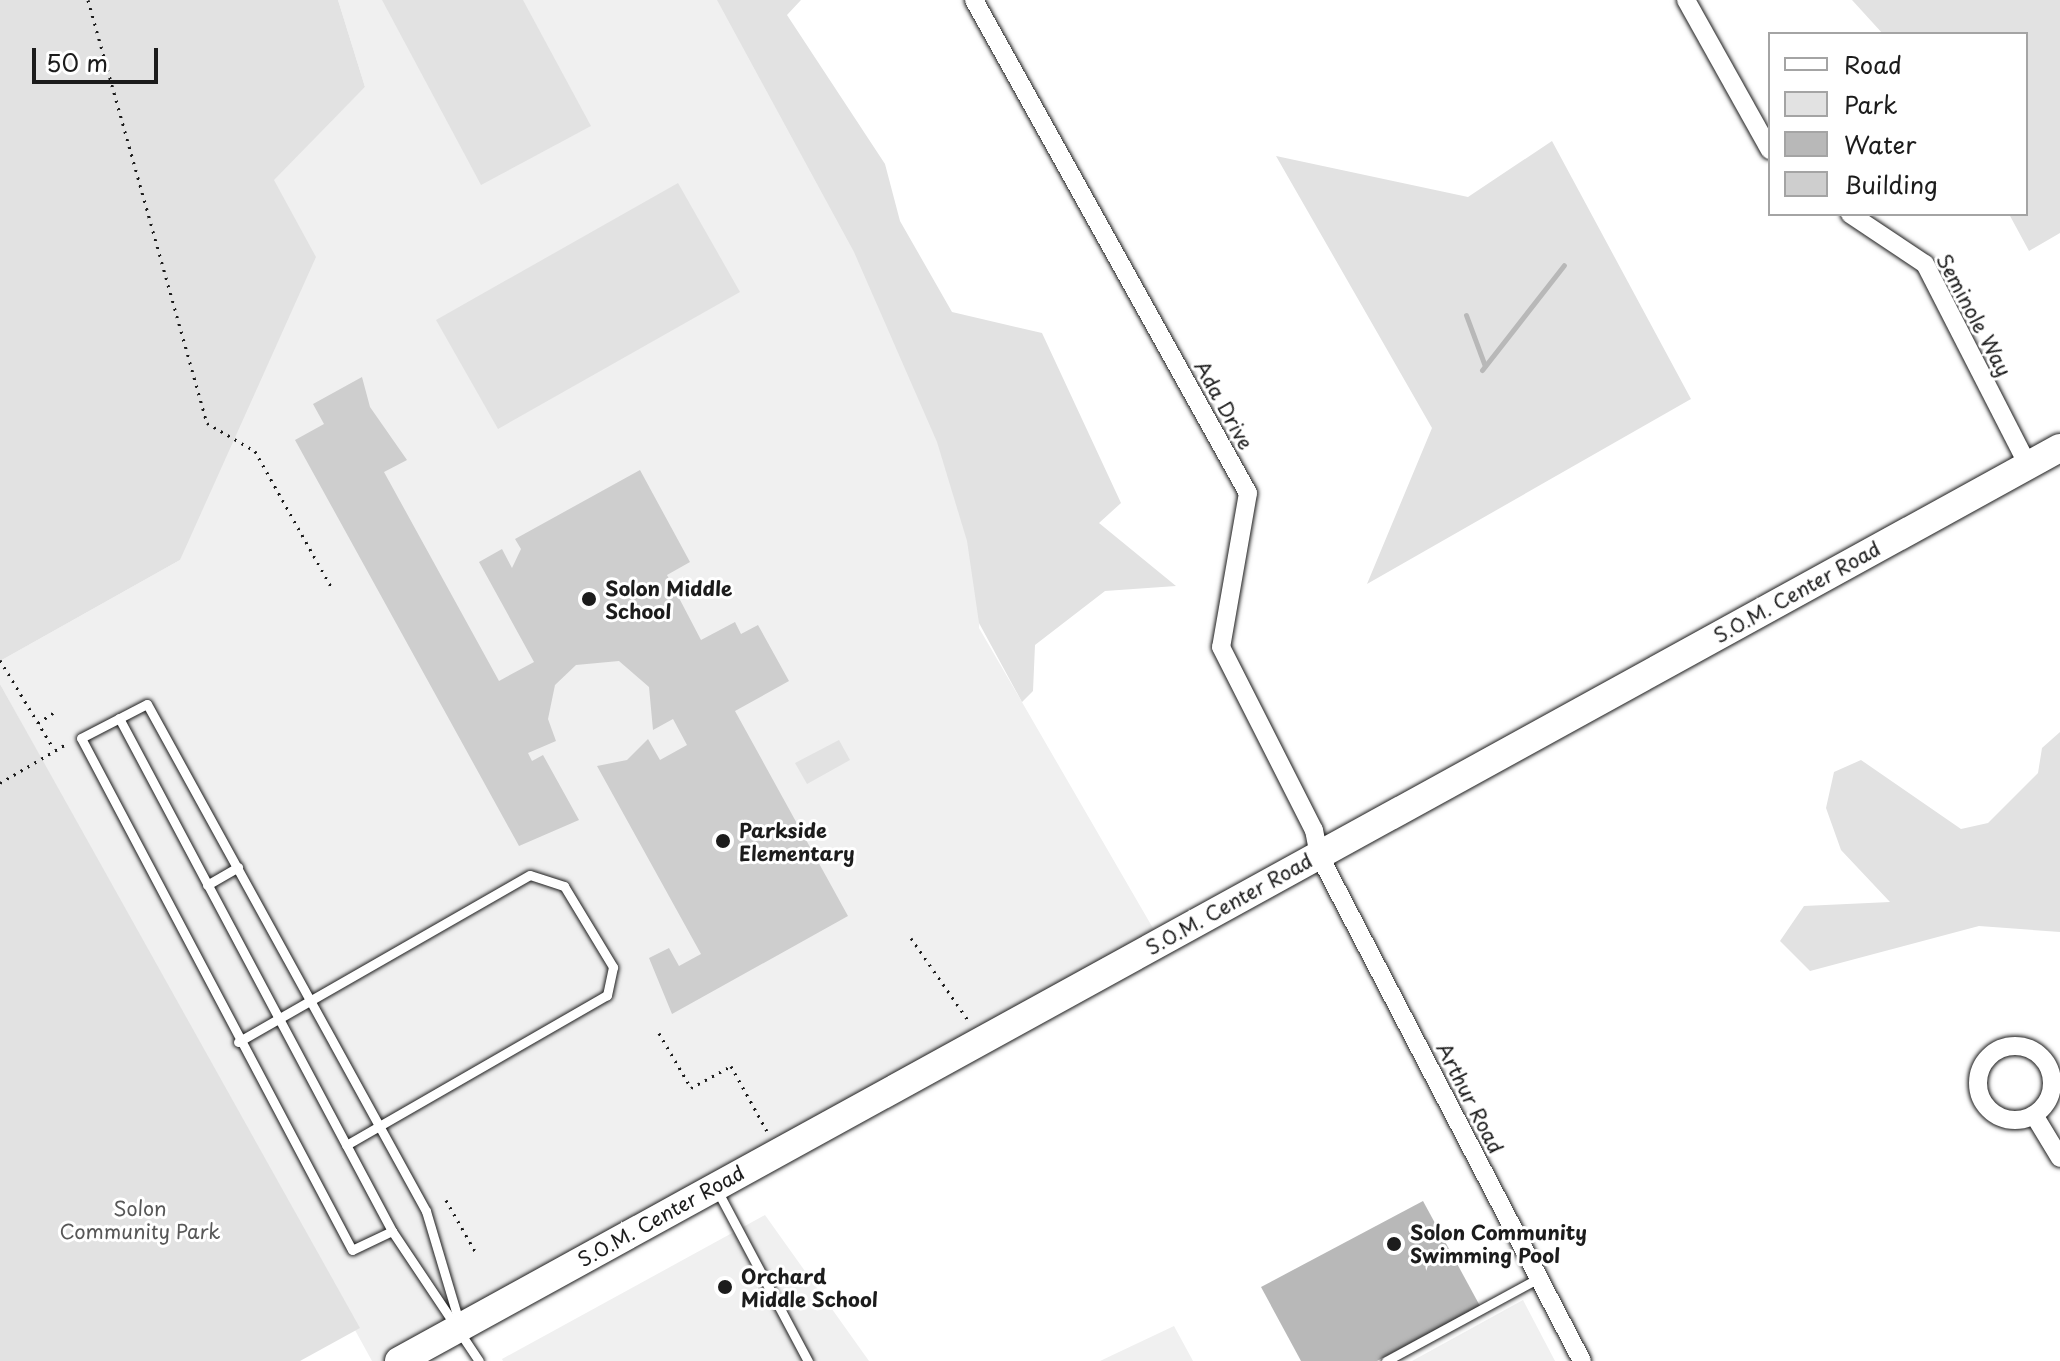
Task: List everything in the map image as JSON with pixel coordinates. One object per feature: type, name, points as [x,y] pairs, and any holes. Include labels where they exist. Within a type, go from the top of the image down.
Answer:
[{"type":"main road","name":"S.O.M. Center Road","points":[[399,1361],[2060,448]]},
{"type":"street","name":"Ada Drive","points":[[974,0],[1248,493],[1221,647],[1314,830],[1319,855]]},
{"type":"street","points":[[1686,0],[1768,146]]},
{"type":"street","name":"Seminole Way","points":[[1853,216],[1925,264],[2028,465]]},
{"type":"street","name":"Arthur Road","points":[[1319,855],[1582,1361]]},
{"type":"street","points":[[2028,1047],[2047,1062],[2050,1097],[2034,1115],[2002,1118],[1984,1104],[1978,1083],[1993,1052],[2028,1047]]},
{"type":"street","points":[[2034,1115],[2060,1158]]},
{"type":"lane","points":[[392,1231],[352,1250],[238,1042],[81,738],[147,704],[426,1211],[460,1325]]},
{"type":"lane","points":[[119,718],[392,1231],[460,1325],[479,1361]]},
{"type":"lane","points":[[207,885],[238,867]]},
{"type":"lane","points":[[238,1042],[530,875],[564,886],[613,967],[607,995],[346,1145]]},
{"type":"lane","points":[[715,1187],[808,1361]]},
{"type":"lane","points":[[1386,1361],[1539,1278]]},
{"type":"path","points":[[88,0],[207,423],[255,451],[332,588]]},
{"type":"path","points":[[0,660],[54,749]]},
{"type":"path","points":[[38,723],[56,711]]},
{"type":"path","points":[[0,783],[54,749],[81,738]]},
{"type":"path","points":[[911,938],[968,1020]]},
{"type":"path","points":[[659,1033],[691,1088],[731,1066],[767,1131]]},
{"type":"path","points":[[446,1200],[475,1251]]},
{"type":"shaded area","points":[[338,0],[725,0],[990,471],[979,628],[1161,942],[399,1361],[372,1361],[0,684],[0,661],[180,560],[273,180],[365,87]]},
{"type":"shaded area","name":"Orchard Middle School","points":[[765,1215],[869,1361],[503,1361],[502,1359]]},
{"type":"shaded area","points":[[1523,1300],[1555,1361],[1412,1361]]},
{"type":"shaded area","points":[[1174,1326],[1193,1361],[1100,1361]]},
{"type":"green space","points":[[0,0],[338,0],[365,87],[274,180],[316,257],[180,560],[0,661]]},
{"type":"green space","points":[[382,0],[523,0],[591,126],[481,185]]},
{"type":"green space","points":[[717,0],[801,0],[787,15],[885,164],[900,221],[952,312],[1042,333],[1121,503],[1099,523],[1176,586],[1105,591],[1035,645],[1033,691],[1022,702],[979,623],[967,541],[937,442],[854,252]]},
{"type":"green space","points":[[1852,0],[2060,0],[2060,233],[2029,251],[2010,216],[2028,216],[2028,32],[1881,32]]},
{"type":"green space","points":[[1552,141],[1691,399],[1367,584],[1432,428],[1276,156],[1468,197]]},
{"type":"green space","points":[[678,183],[740,292],[498,429],[436,320]]},
{"type":"green space","name":"Solon Community Park","points":[[0,684],[360,1328],[300,1361],[0,1361]]},
{"type":"green space","points":[[2060,732],[2060,932],[1979,926],[1810,971],[1780,941],[1804,906],[1890,902],[1841,850],[1826,808],[1834,772],[1861,760],[1961,829],[1988,823],[2038,773],[2042,748]]},
{"type":"green space","points":[[839,740],[850,760],[807,784],[795,763]]},
{"type":"water","name":"Solon Community Swimming Pool","points":[[1423,1201],[1480,1306],[1377,1361],[1301,1361],[1261,1287]]},
{"type":"building","name":"Solon Middle School","points":[[362,377],[370,407],[407,460],[384,472],[499,681],[534,662],[479,562],[502,549],[512,568],[521,549],[515,539],[640,470],[690,562],[667,575],[701,640],[735,622],[741,634],[758,625],[789,681],[735,711],[848,916],[672,1014],[649,958],[669,948],[679,966],[701,954],[597,766],[627,760],[648,739],[660,760],[687,745],[673,719],[653,730],[649,687],[619,661],[576,665],[555,685],[548,719],[556,741],[528,753],[532,761],[543,755],[579,820],[519,846],[295,440],[324,424],[313,404]]},
{"type":"waterway","points":[[1482,370],[1564,265]]},
{"type":"waterway","points":[[1466,315],[1485,366]]},
{"type":"place","name":"Solon Middle School","points":[[589,599]]},
{"type":"place","name":"Parkside Elementary","points":[[723,841]]},
{"type":"place","name":"Solon Community Swimming Pool","points":[[1394,1244]]},
{"type":"place","name":"Orchard Middle School","points":[[725,1287]]}]
